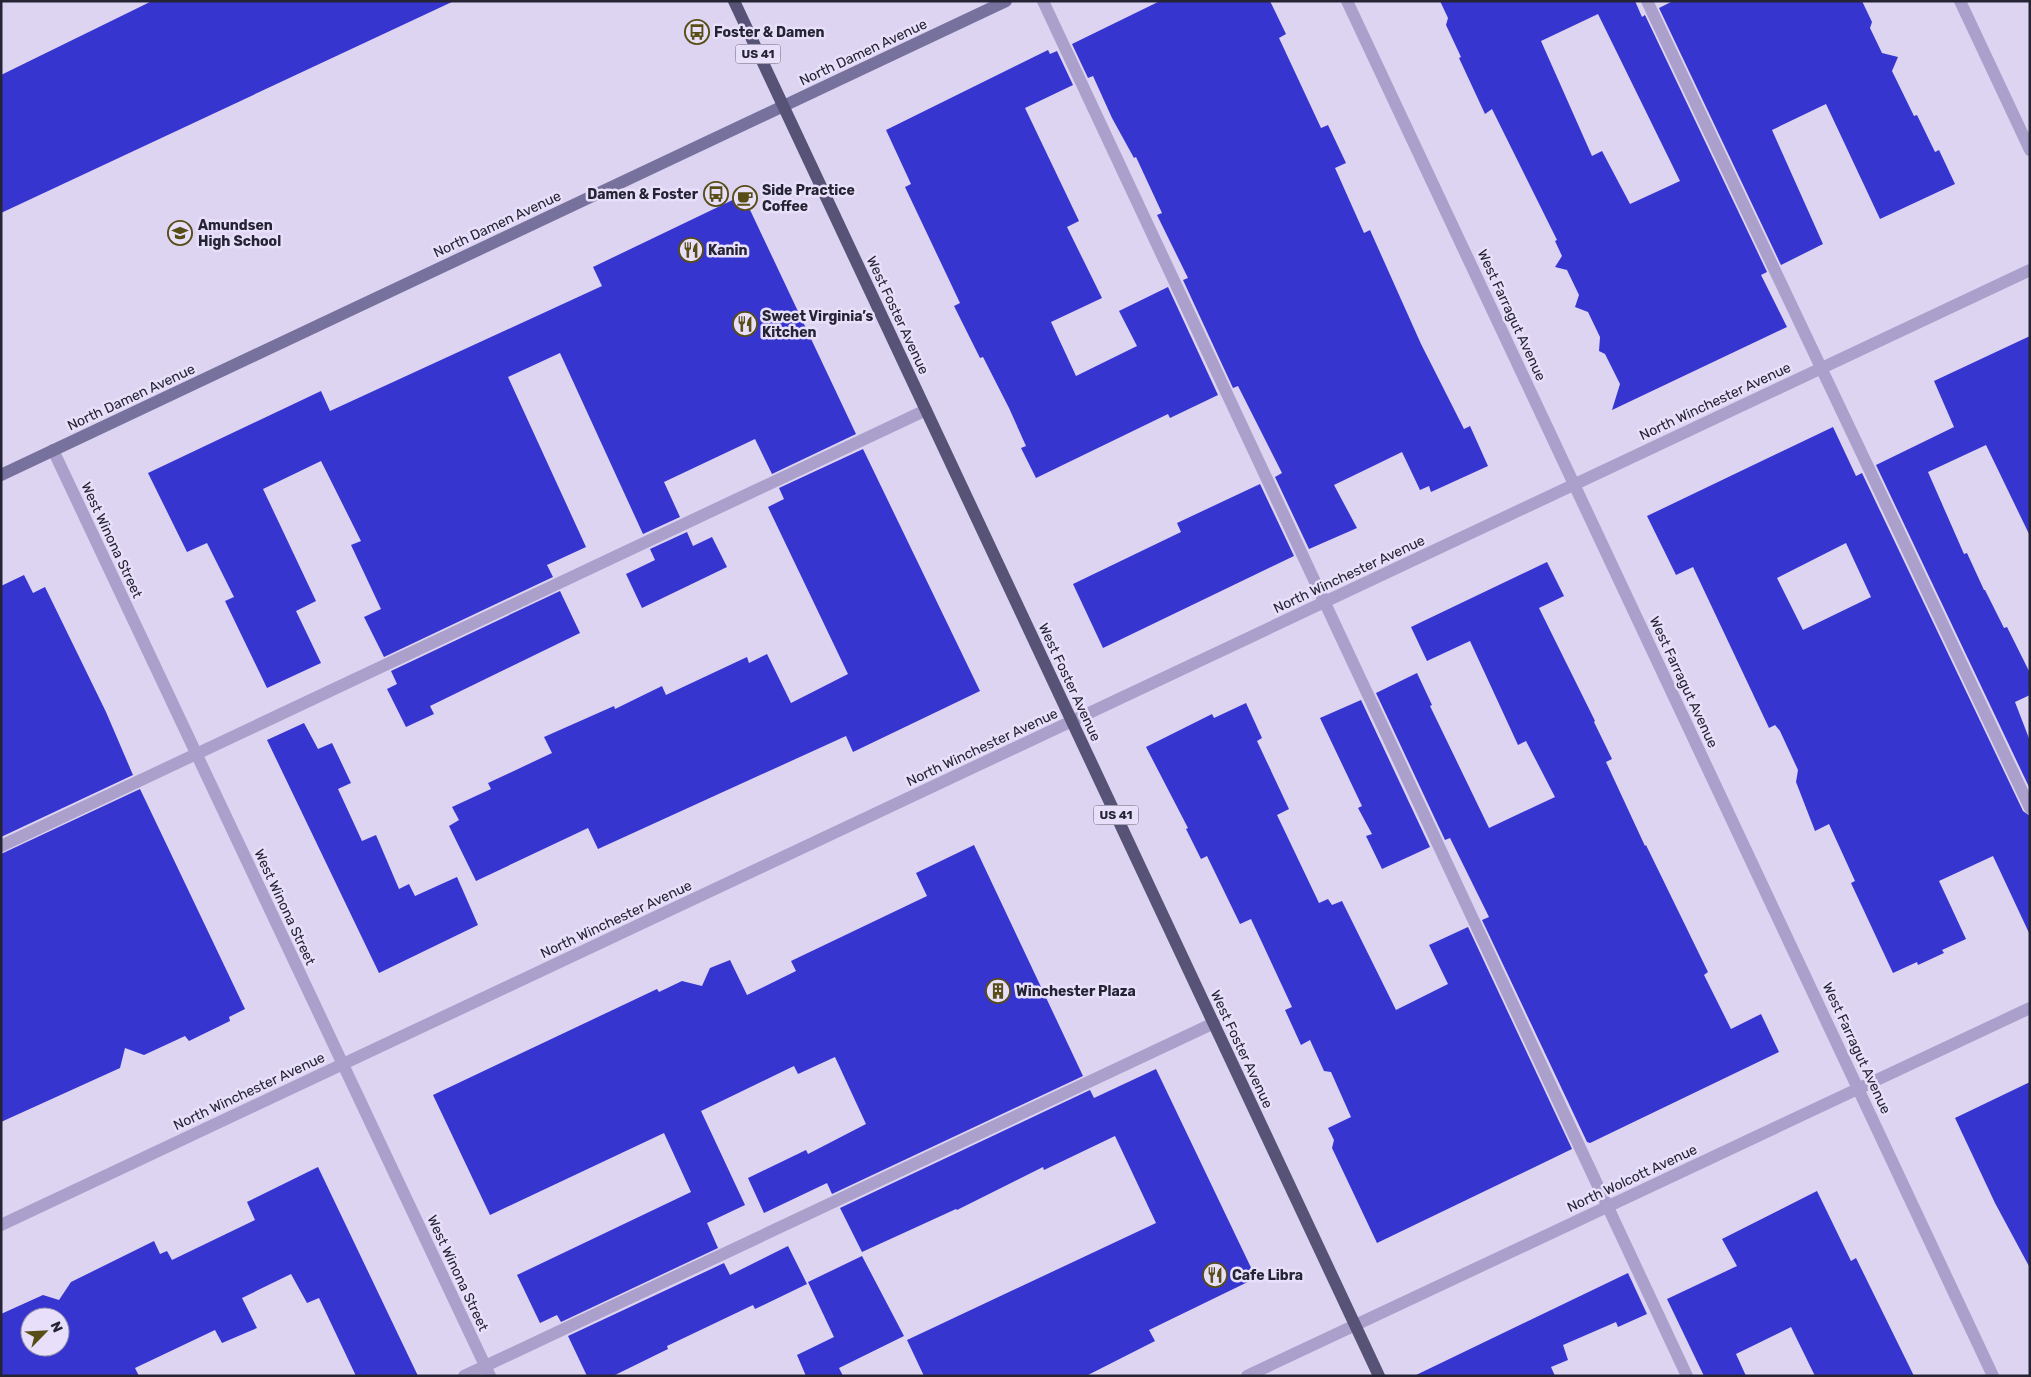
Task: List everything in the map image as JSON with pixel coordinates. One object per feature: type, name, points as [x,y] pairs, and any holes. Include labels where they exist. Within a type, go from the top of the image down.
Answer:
[{"type":"main road","name":"West Foster Avenue","points":[[734,1],[1379,1376]]},
{"type":"main road","name":"North Damen Avenue","points":[[1,475],[1006,1]]},
{"type":"street","points":[[1044,1],[1688,1376]]},
{"type":"street","name":"West Farragut Avenue","points":[[1347,1],[1993,1376]]},
{"type":"street","points":[[1646,1],[2030,808]]},
{"type":"street","points":[[1960,1],[2030,150]]},
{"type":"street","name":"North Winchester Avenue","points":[[1,1225],[2030,270]]},
{"type":"street","points":[[1,846],[926,410]]},
{"type":"street","name":"West Winona Street","points":[[53,450],[488,1371]]},
{"type":"street","name":"North Wolcott Avenue","points":[[1247,1376],[2030,1008]]},
{"type":"street","points":[[464,1376],[488,1371],[1214,1023]]},
{"type":"building","points":[[152,1],[454,1],[1,213],[1,75]]},
{"type":"building","points":[[1160,1],[1270,1],[1286,34],[1279,38],[1321,128],[1328,125],[1346,163],[1335,168],[1364,233],[1370,230],[1421,344],[1464,429],[1470,426],[1488,466],[1431,492],[1429,486],[1420,490],[1402,452],[1334,485],[1357,528],[1309,549],[1275,477],[1282,473],[1238,386],[1233,388],[1183,280],[1188,278],[1157,215],[1162,213],[1136,157],[1134,158],[1112,118],[1093,76],[1088,78],[1072,44]]},
{"type":"building","points":[[1440,1],[1635,1],[1642,17],[1645,15],[1767,272],[1761,275],[1787,327],[1612,410],[1620,384],[1605,354],[1599,351],[1600,337],[1588,312],[1575,307],[1579,295],[1567,270],[1555,267],[1562,256],[1555,241],[1557,240],[1492,109],[1485,114],[1446,25],[1448,18]],"holes":[[[1598,14],[1680,181],[1630,204],[1602,151],[1592,156],[1541,41]]]},
{"type":"building","points":[[1673,1],[1862,1],[1872,22],[1870,28],[1882,53],[1898,57],[1892,71],[1914,116],[1917,115],[1935,152],[1939,150],[1955,184],[1880,219],[1826,104],[1772,130],[1823,244],[1781,265],[1659,8]]},
{"type":"building","points":[[1048,50],[1050,54],[1057,51],[1073,85],[1025,108],[1079,221],[1067,227],[1102,298],[1051,322],[1076,376],[1137,346],[1119,311],[1168,287],[1218,395],[1170,418],[1168,414],[1036,478],[1021,448],[1026,446],[1009,408],[983,357],[980,358],[954,306],[960,303],[905,187],[911,184],[886,130]]},
{"type":"building","points":[[743,195],[856,434],[772,474],[755,439],[664,482],[680,517],[643,534],[560,353],[508,377],[586,547],[547,565],[553,577],[384,657],[364,617],[381,609],[351,545],[361,541],[321,461],[263,489],[316,601],[296,611],[321,663],[267,688],[225,601],[234,597],[207,543],[187,552],[148,473],[321,391],[330,411],[602,286],[593,267]]},
{"type":"building","points":[[2030,336],[2030,536],[1986,445],[1928,472],[1964,554],[1967,553],[1984,590],[2004,628],[2007,627],[2030,673],[2030,695],[2015,702],[2030,741],[2030,789],[1876,465],[1954,427],[1934,381]]},
{"type":"building","points":[[1833,427],[1856,476],[1862,473],[2023,811],[2030,816],[2030,935],[1993,856],[1939,881],[1966,939],[1942,950],[1944,953],[1918,965],[1917,962],[1893,973],[1851,883],[1855,881],[1829,824],[1815,831],[1796,782],[1798,770],[1780,731],[1775,725],[1769,728],[1693,567],[1676,575],[1647,516]],"holes":[[[1846,543],[1871,597],[1803,630],[1777,578]]]},
{"type":"building","points":[[863,449],[980,691],[853,752],[846,736],[598,849],[588,828],[476,881],[449,826],[459,820],[452,807],[491,789],[488,783],[552,753],[544,737],[614,706],[615,709],[662,686],[666,695],[747,657],[749,663],[767,654],[791,703],[848,674],[768,507],[784,499],[779,488]]},
{"type":"building","points":[[1260,484],[1294,556],[1103,648],[1073,584],[1181,532],[1177,523]]},
{"type":"building","points":[[687,532],[693,546],[712,537],[727,567],[642,608],[626,574],[655,560],[650,549]]},
{"type":"building","points":[[1547,562],[1564,596],[1539,608],[1612,759],[1606,762],[1645,846],[1708,972],[1704,975],[1731,1029],[1761,1014],[1779,1052],[1590,1143],[1587,1142],[1482,920],[1489,917],[1450,838],[1445,840],[1376,693],[1417,673],[1432,705],[1430,706],[1489,828],[1555,797],[1526,741],[1518,745],[1470,641],[1427,661],[1411,627]]},
{"type":"building","points":[[24,575],[33,593],[45,587],[106,712],[133,775],[1,837],[1,586]]},
{"type":"building","points":[[560,591],[580,633],[430,706],[434,714],[406,727],[387,689],[397,684],[391,671]]},
{"type":"building","points":[[1361,700],[1430,847],[1382,869],[1366,836],[1372,834],[1358,808],[1362,806],[1320,718]]},
{"type":"building","points":[[1246,703],[1262,738],[1257,741],[1289,809],[1277,815],[1319,903],[1328,899],[1332,905],[1342,901],[1396,1010],[1448,984],[1429,945],[1468,927],[1572,1149],[1377,1243],[1332,1148],[1334,1140],[1328,1128],[1351,1117],[1331,1072],[1324,1071],[1310,1040],[1301,1045],[1285,1010],[1292,1007],[1251,919],[1240,924],[1207,856],[1201,859],[1186,829],[1188,828],[1146,747],[1212,714],[1214,718]]},
{"type":"building","points":[[304,723],[318,749],[332,743],[351,783],[338,789],[362,841],[376,835],[399,889],[409,884],[415,896],[457,877],[478,925],[379,973],[267,740]]},
{"type":"building","points":[[140,789],[245,1009],[229,1017],[230,1021],[189,1041],[185,1036],[144,1055],[125,1048],[120,1068],[1,1122],[1,854]]},
{"type":"building","points":[[974,845],[1083,1076],[832,1194],[827,1183],[764,1213],[748,1178],[806,1150],[808,1154],[866,1124],[835,1057],[798,1074],[794,1066],[701,1111],[745,1205],[707,1223],[718,1248],[561,1322],[557,1315],[540,1323],[517,1275],[691,1192],[664,1133],[490,1215],[433,1095],[657,989],[659,992],[682,981],[702,986],[710,968],[730,960],[747,995],[796,971],[791,961],[927,896],[916,873]]},
{"type":"building","points":[[1156,1069],[1256,1278],[1149,1330],[1155,1341],[1086,1376],[924,1376],[907,1340],[1156,1223],[1115,1136],[1044,1170],[1043,1167],[957,1210],[862,1252],[840,1208],[1090,1090],[1094,1098]]},
{"type":"building","points":[[2030,1082],[2030,1268],[1995,1203],[1955,1118]]},
{"type":"building","points":[[318,1167],[418,1376],[356,1376],[319,1298],[307,1303],[291,1274],[242,1298],[257,1328],[222,1343],[215,1330],[135,1368],[139,1376],[1,1376],[1,1314],[43,1295],[59,1300],[71,1282],[154,1241],[160,1254],[167,1251],[172,1260],[255,1220],[247,1202]]},
{"type":"building","points":[[1817,1191],[1851,1261],[1856,1258],[1914,1376],[1815,1376],[1791,1327],[1736,1354],[1746,1376],[1704,1376],[1667,1299],[1737,1266],[1722,1239]]},
{"type":"building","points":[[788,1246],[807,1284],[755,1309],[753,1305],[667,1346],[668,1349],[613,1376],[587,1376],[568,1336],[724,1263],[730,1275]]},
{"type":"building","points":[[862,1256],[904,1336],[839,1368],[843,1376],[806,1376],[797,1355],[834,1337],[808,1282]]},
{"type":"building","points":[[1628,1273],[1647,1314],[1618,1327],[1616,1322],[1563,1345],[1568,1360],[1551,1367],[1555,1376],[1414,1376]]},
{"type":"place","name":"Foster & Damen","points":[[697,32]]},
{"type":"place","name":"Damen & Foster","points":[[716,194]]},
{"type":"place","name":"Side Practice Coffee","points":[[745,198]]},
{"type":"place","name":"Amundsen High School","points":[[180,233]]},
{"type":"place","name":"Kanin","points":[[691,250]]},
{"type":"place","name":"Sweet Virginia’s Kitchen","points":[[745,324]]},
{"type":"place","name":"Winchester Plaza","points":[[998,991]]},
{"type":"place","name":"Cafe Libra","points":[[1215,1275]]}]
